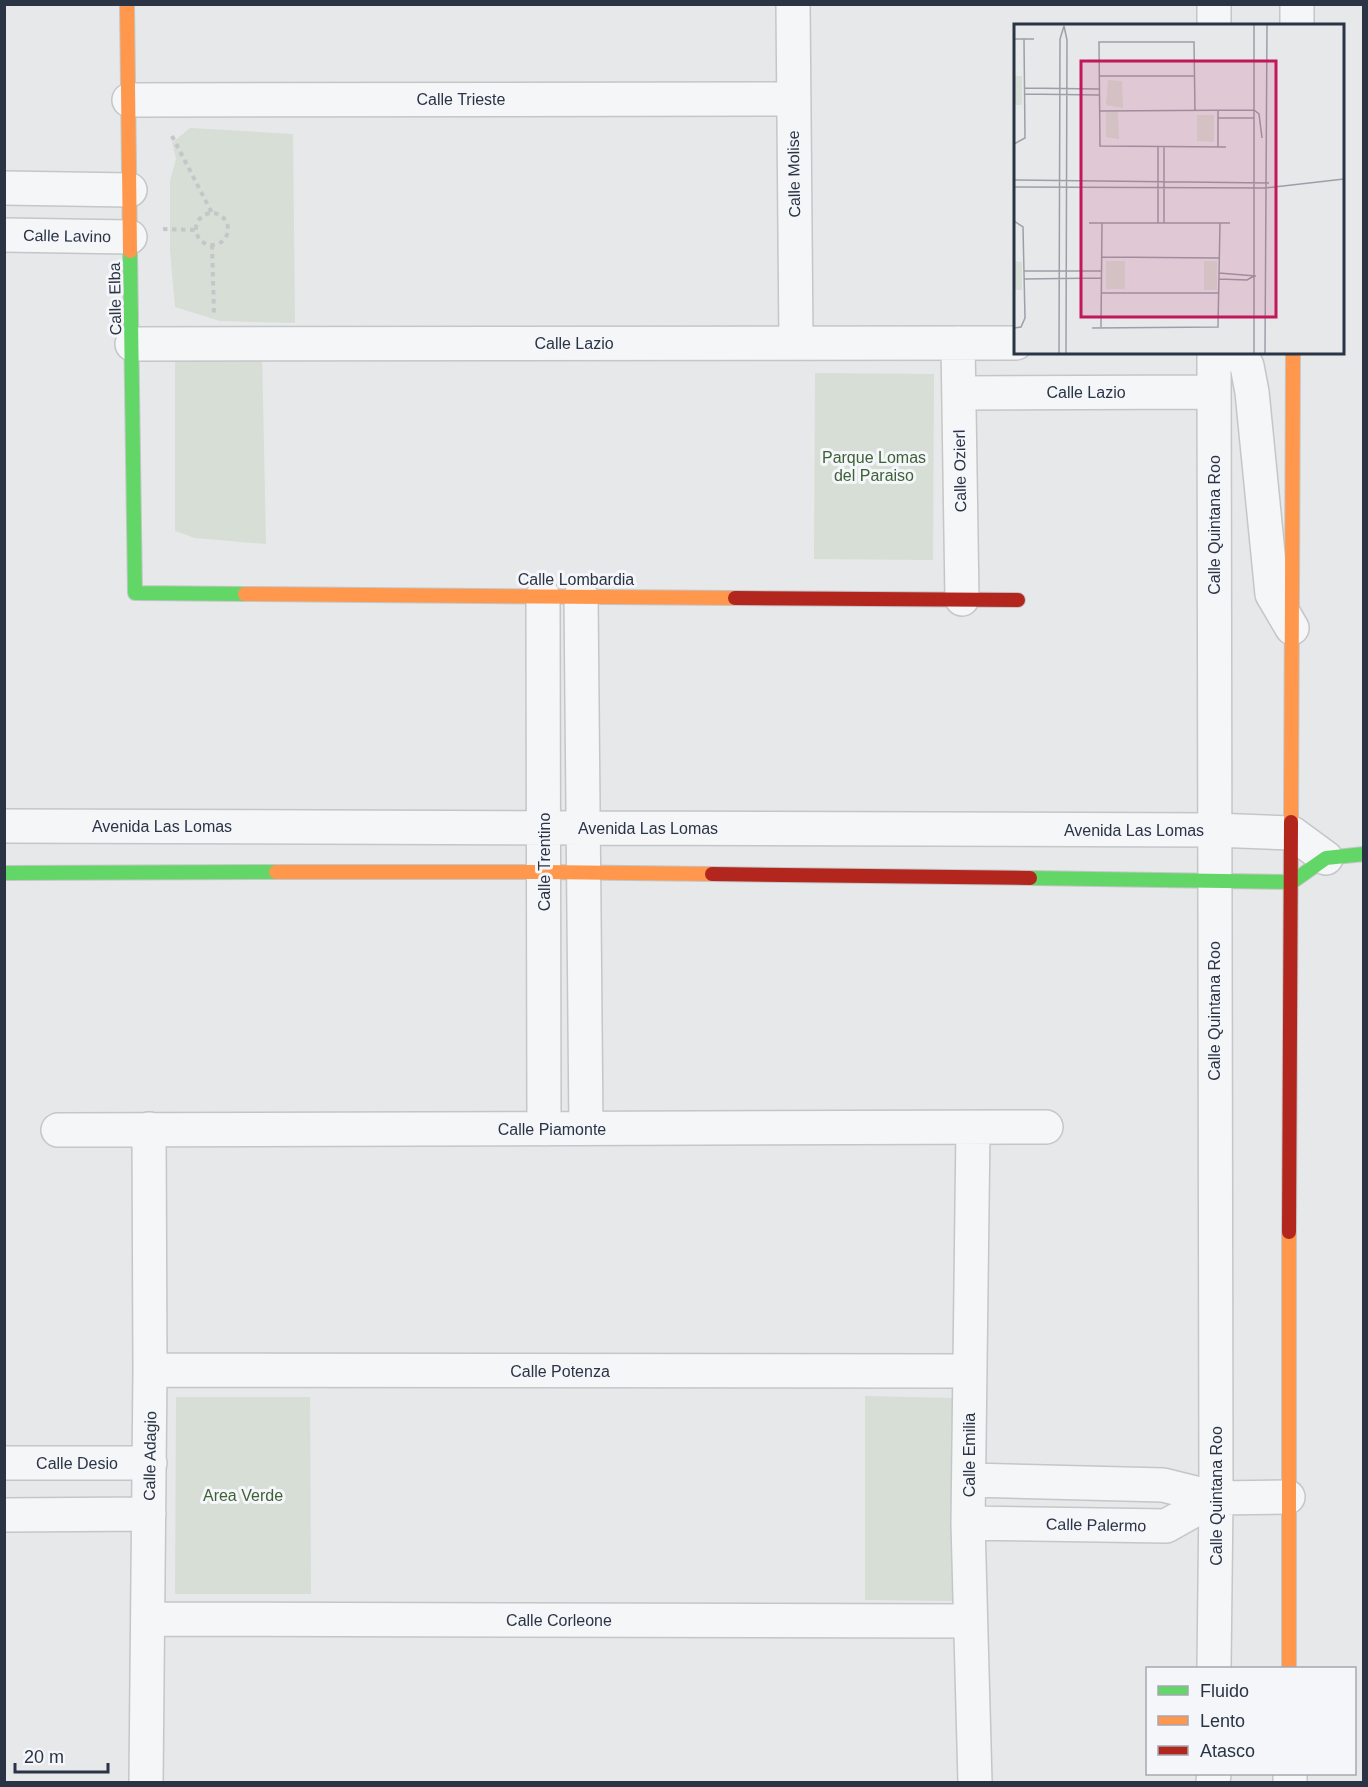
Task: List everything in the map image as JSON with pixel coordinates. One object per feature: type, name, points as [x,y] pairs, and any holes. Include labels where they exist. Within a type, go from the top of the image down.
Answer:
[{"type":"street","name":"Calle Elba","points":[[128,4],[135,593]]},
{"type":"street","name":"Calle Molise","points":[[793,4],[796,343]]},
{"type":"street","points":[[1214,4],[1214,24]]},
{"type":"street","points":[[1297,4],[1297,24]]},
{"type":"street","name":"Calle Trieste","points":[[129,100],[794,99]]},
{"type":"street","points":[[4,188],[130,190]]},
{"type":"street","name":"Calle Lavino","points":[[4,235],[130,237]]},
{"type":"street","name":"Calle Ozierl","points":[[958,343],[962,599]]},
{"type":"street","name":"Calle Lazio","points":[[132,344],[1014,343]]},
{"type":"street","name":"Calle Quintana Roo","points":[[1214,354],[1216,1498],[1214,1667]]},
{"type":"street","points":[[1240,354],[1246,366],[1252,392],[1272,594],[1292,628]]},
{"type":"street","points":[[1289,1667],[1293,354]]},
{"type":"street","name":"Calle Lazio","points":[[959,393],[1214,392]]},
{"type":"street","name":"Calle Lombardia","points":[[135,593],[1018,600]]},
{"type":"street","name":"Calle Trentino","points":[[543,596],[544,1129]]},
{"type":"street","points":[[581,596],[586,1128]]},
{"type":"street","name":"Avenida Las Lomas","points":[[4,826],[1214,830],[1292,833]]},
{"type":"street","points":[[1292,833],[1326,858]]},
{"type":"street","points":[[4,873],[544,872],[1214,879],[1292,882],[1326,858],[1364,854]]},
{"type":"street","name":"Calle Piamonte","points":[[58,1130],[1046,1127]]},
{"type":"street","name":"Calle Emilia","points":[[973,1128],[968,1523],[975,1782]]},
{"type":"street","name":"Calle Adagio","points":[[146,1782],[150,1463],[149,1130]]},
{"type":"street","name":"Calle Potenza","points":[[150,1370],[969,1371]]},
{"type":"street","name":"Calle Desio","points":[[4,1463],[150,1463]]},
{"type":"street","name":"Calle Palermo","points":[[970,1480],[1163,1485],[1216,1498],[1288,1497]]},
{"type":"street","name":"Calle Palermo","points":[[968,1523],[1166,1526],[1216,1498]]},
{"type":"street","points":[[4,1515],[149,1514]]},
{"type":"street","name":"Calle Corleone","points":[[149,1619],[969,1621]]},
{"type":"path","points":[[172,136],[212,213]]},
{"type":"path","points":[[212,213],[221,216],[228,229],[222,242],[212,245],[203,242],[196,230],[202,216],[212,213]]},
{"type":"path","points":[[163,229],[196,230]]},
{"type":"path","points":[[212,245],[214,314]]},
{"type":"green space","points":[[190,128],[293,134],[295,323],[220,321],[175,307],[170,250],[170,181],[176,159],[172,143]]},
{"type":"green space","points":[[262,350],[266,544],[195,538],[175,531],[175,354]]},
{"type":"green space","name":"Parque Lomas del Paraiso","points":[[815,373],[934,374],[933,560],[814,559]]},
{"type":"green space","points":[[865,1396],[952,1398],[952,1601],[865,1600]]},
{"type":"green space","name":"Area Verde","points":[[176,1397],[310,1397],[311,1594],[175,1594]]},
{"type":"traffic: fast","points":[[130,251],[135,593],[245,594]]},
{"type":"traffic: fast","points":[[1030,878],[1292,882],[1326,858],[1364,854]]},
{"type":"traffic: fast","points":[[4,873],[276,872]]},
{"type":"traffic: slow","points":[[127,4],[130,251]]},
{"type":"traffic: slow","points":[[1291,822],[1293,354]]},
{"type":"traffic: slow","points":[[245,594],[735,598]]},
{"type":"traffic: slow","points":[[276,872],[712,874]]},
{"type":"traffic: slow","points":[[1289,1232],[1289,1667]]},
{"type":"traffic: jam","points":[[735,598],[1018,600]]},
{"type":"traffic: jam","points":[[1289,1232],[1291,822]]},
{"type":"traffic: jam","points":[[712,874],[1030,878]]}]
